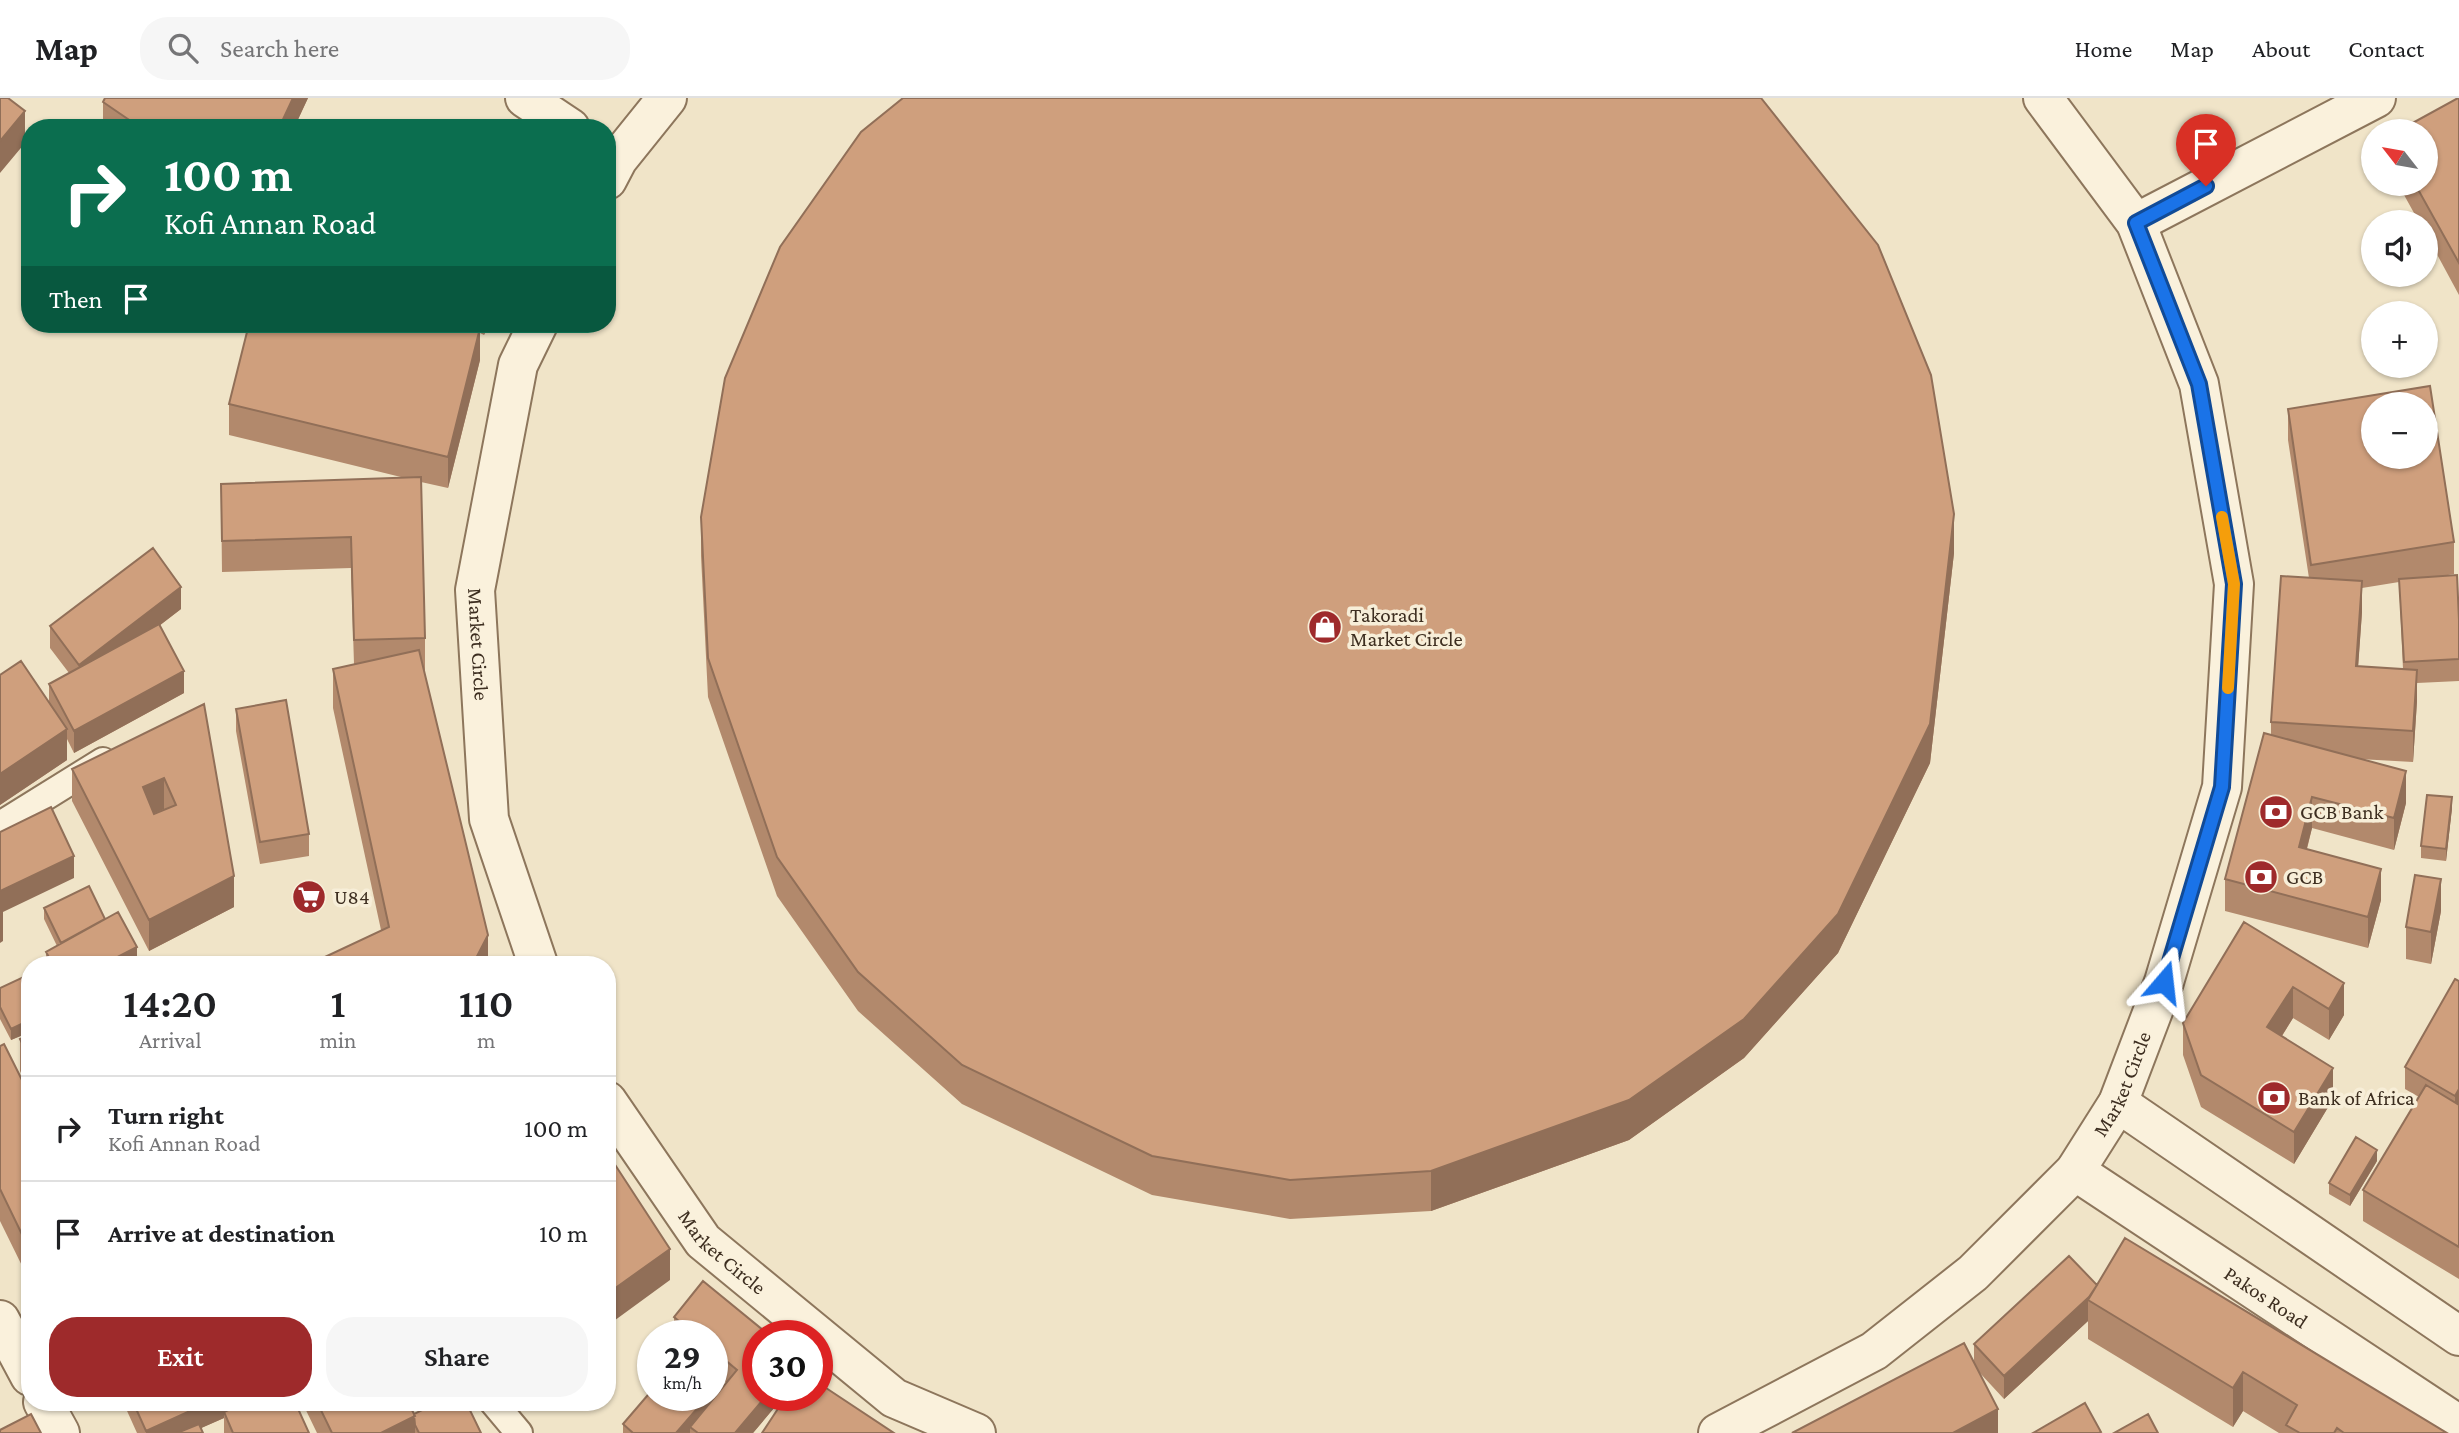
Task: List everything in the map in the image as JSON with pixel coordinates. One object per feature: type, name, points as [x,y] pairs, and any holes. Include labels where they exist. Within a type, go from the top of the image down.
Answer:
[{"type":"street","points":[[525,98],[556,119]]},
{"type":"street","points":[[616,157],[667,98]]},
{"type":"street","name":"Market Circle","points":[[1718,1433],[1874,1351],[1973,1273],[2075,1171],[2118,1103],[2164,982],[2222,787],[2234,584],[2199,384],[2136,223],[2043,98]]},
{"type":"street","points":[[2136,223],[2376,98]]},
{"type":"street","name":"Market Circle","points":[[534,333],[518,365],[475,590],[489,819],[535,956]]},
{"type":"street","points":[[2118,1103],[2459,1336]]},
{"type":"street","name":"Market Circle","points":[[616,1114],[703,1241],[894,1398],[976,1433]]},
{"type":"street","name":"Pakos Road","points":[[2075,1171],[2459,1425]]},
{"type":"street","points":[[9,1328],[21,1355]]},
{"type":"street","points":[[48,1411],[60,1433]]},
{"type":"lane","points":[[0,825],[72,777],[131,746]]},
{"type":"lane","points":[[501,1411],[519,1433]]},
{"type":"building","points":[[0,98],[8,98],[25,111],[0,141]]},
{"type":"building","points":[[105,98],[293,98],[283,119],[128,119],[103,102]]},
{"type":"building","name":"Takoradi Market Circle","points":[[903,98],[1761,98],[1878,245],[1931,375],[1954,514],[1930,724],[1838,914],[1744,1019],[1629,1100],[1431,1171],[1290,1180],[1152,1156],[962,1065],[858,972],[777,857],[708,658],[701,517],[725,378],[780,247],[861,132]]},
{"type":"building","points":[[2459,98],[2459,263],[2438,225],[2438,210],[2429,210],[2422,196],[2438,196],[2438,119],[2420,119]]},
{"type":"building","points":[[247,333],[479,333],[448,457],[229,404]]},
{"type":"building","points":[[2430,386],[2431,392],[2393,392]]},
{"type":"building","points":[[2361,397],[2361,469],[2438,469],[2438,438],[2454,542],[2311,565],[2288,409]]},
{"type":"building","points":[[421,477],[425,638],[354,640],[351,537],[222,541],[221,484]]},
{"type":"building","points":[[153,548],[181,587],[79,665],[50,626]]},
{"type":"building","points":[[2457,575],[2459,659],[2404,662],[2399,579]]},
{"type":"building","points":[[2281,576],[2362,581],[2356,666],[2417,670],[2413,731],[2271,722]]},
{"type":"building","points":[[159,624],[184,671],[74,731],[49,684]]},
{"type":"building","points":[[419,650],[488,935],[477,956],[327,956],[389,927],[333,669]]},
{"type":"building","points":[[21,661],[67,729],[0,774],[0,675]]},
{"type":"building","points":[[286,700],[309,834],[260,842],[236,709]]},
{"type":"building","points":[[204,704],[234,876],[149,920],[72,769]],"holes":[[[164,778],[176,805],[154,814],[143,787]]]},
{"type":"building","points":[[2264,733],[2406,771],[2394,818],[2312,797],[2299,847],[2381,869],[2368,917],[2225,879]]},
{"type":"building","points":[[2427,795],[2452,797],[2446,849],[2421,846]]},
{"type":"building","points":[[51,807],[74,856],[0,891],[0,832]]},
{"type":"building","points":[[2415,875],[2441,879],[2431,932],[2406,927]]},
{"type":"building","points":[[89,886],[105,919],[61,943],[44,908]]},
{"type":"building","points":[[118,912],[137,947],[120,956],[48,956],[46,952]]},
{"type":"building","points":[[2244,922],[2344,983],[2329,1009],[2293,987],[2267,1027],[2333,1068],[2294,1132],[2201,1075],[2183,1023]]},
{"type":"building","points":[[21,978],[21,1024],[11,1029],[0,1007],[0,988]]},
{"type":"building","points":[[2455,979],[2459,981],[2459,1089],[2455,1096],[2405,1067]]},
{"type":"building","points":[[4,1044],[21,1078],[21,1232],[0,1189],[0,1046]]},
{"type":"building","points":[[2426,1085],[2459,1105],[2459,1247],[2363,1190]]},
{"type":"building","points":[[2356,1137],[2377,1150],[2350,1195],[2329,1183]]},
{"type":"building","points":[[616,1166],[670,1249],[616,1288]]},
{"type":"building","points":[[2125,1238],[2447,1433],[2344,1433],[2337,1428],[2334,1433],[2300,1433],[2286,1425],[2297,1405],[2243,1372],[2233,1388],[2088,1300]]},
{"type":"building","points":[[2069,1256],[2097,1285],[2089,1297],[2004,1376],[1974,1344]]},
{"type":"building","points":[[703,1281],[751,1320],[742,1320],[742,1411],[754,1411],[735,1433],[698,1433],[690,1427],[703,1411],[728,1411],[728,1381],[737,1370],[728,1362],[728,1320],[678,1320],[674,1317]]},
{"type":"building","points":[[1964,1343],[1998,1409],[1953,1433],[1792,1433]]},
{"type":"building","points":[[833,1393],[894,1433],[762,1433],[776,1411],[833,1411]]},
{"type":"building","points":[[2085,1403],[2101,1432],[2033,1433]]},
{"type":"building","points":[[637,1408],[637,1411],[695,1411],[676,1433],[633,1433],[623,1424]]},
{"type":"building","points":[[137,1411],[190,1411],[146,1431]]},
{"type":"building","points":[[299,1411],[309,1433],[233,1433],[224,1412]]},
{"type":"building","points":[[321,1411],[412,1411],[415,1416],[381,1433],[332,1433]]},
{"type":"building","points":[[420,1411],[470,1411],[481,1433],[419,1433],[414,1414]]},
{"type":"building","points":[[31,1414],[41,1433],[0,1433],[0,1430]]},
{"type":"building","points":[[2148,1414],[2158,1433],[2114,1433]]},
{"type":"building","points":[[199,1424],[203,1433],[177,1433]]},
{"type":"slow traffic","points":[[2222,517],[2234,584],[2228,688]]},
{"type":"place","name":"Takoradi Market Circle","points":[[1325,627]]},
{"type":"place","name":"GCB Bank","points":[[2276,812]]},
{"type":"place","name":"GCB","points":[[2261,877]]},
{"type":"place","name":"U84","points":[[309,897]]},
{"type":"place","name":"Bank of Africa","points":[[2274,1098]]},
{"type":"route","points":[[2164,982],[2222,787],[2234,584],[2199,384],[2136,223],[2206,186]]}]
